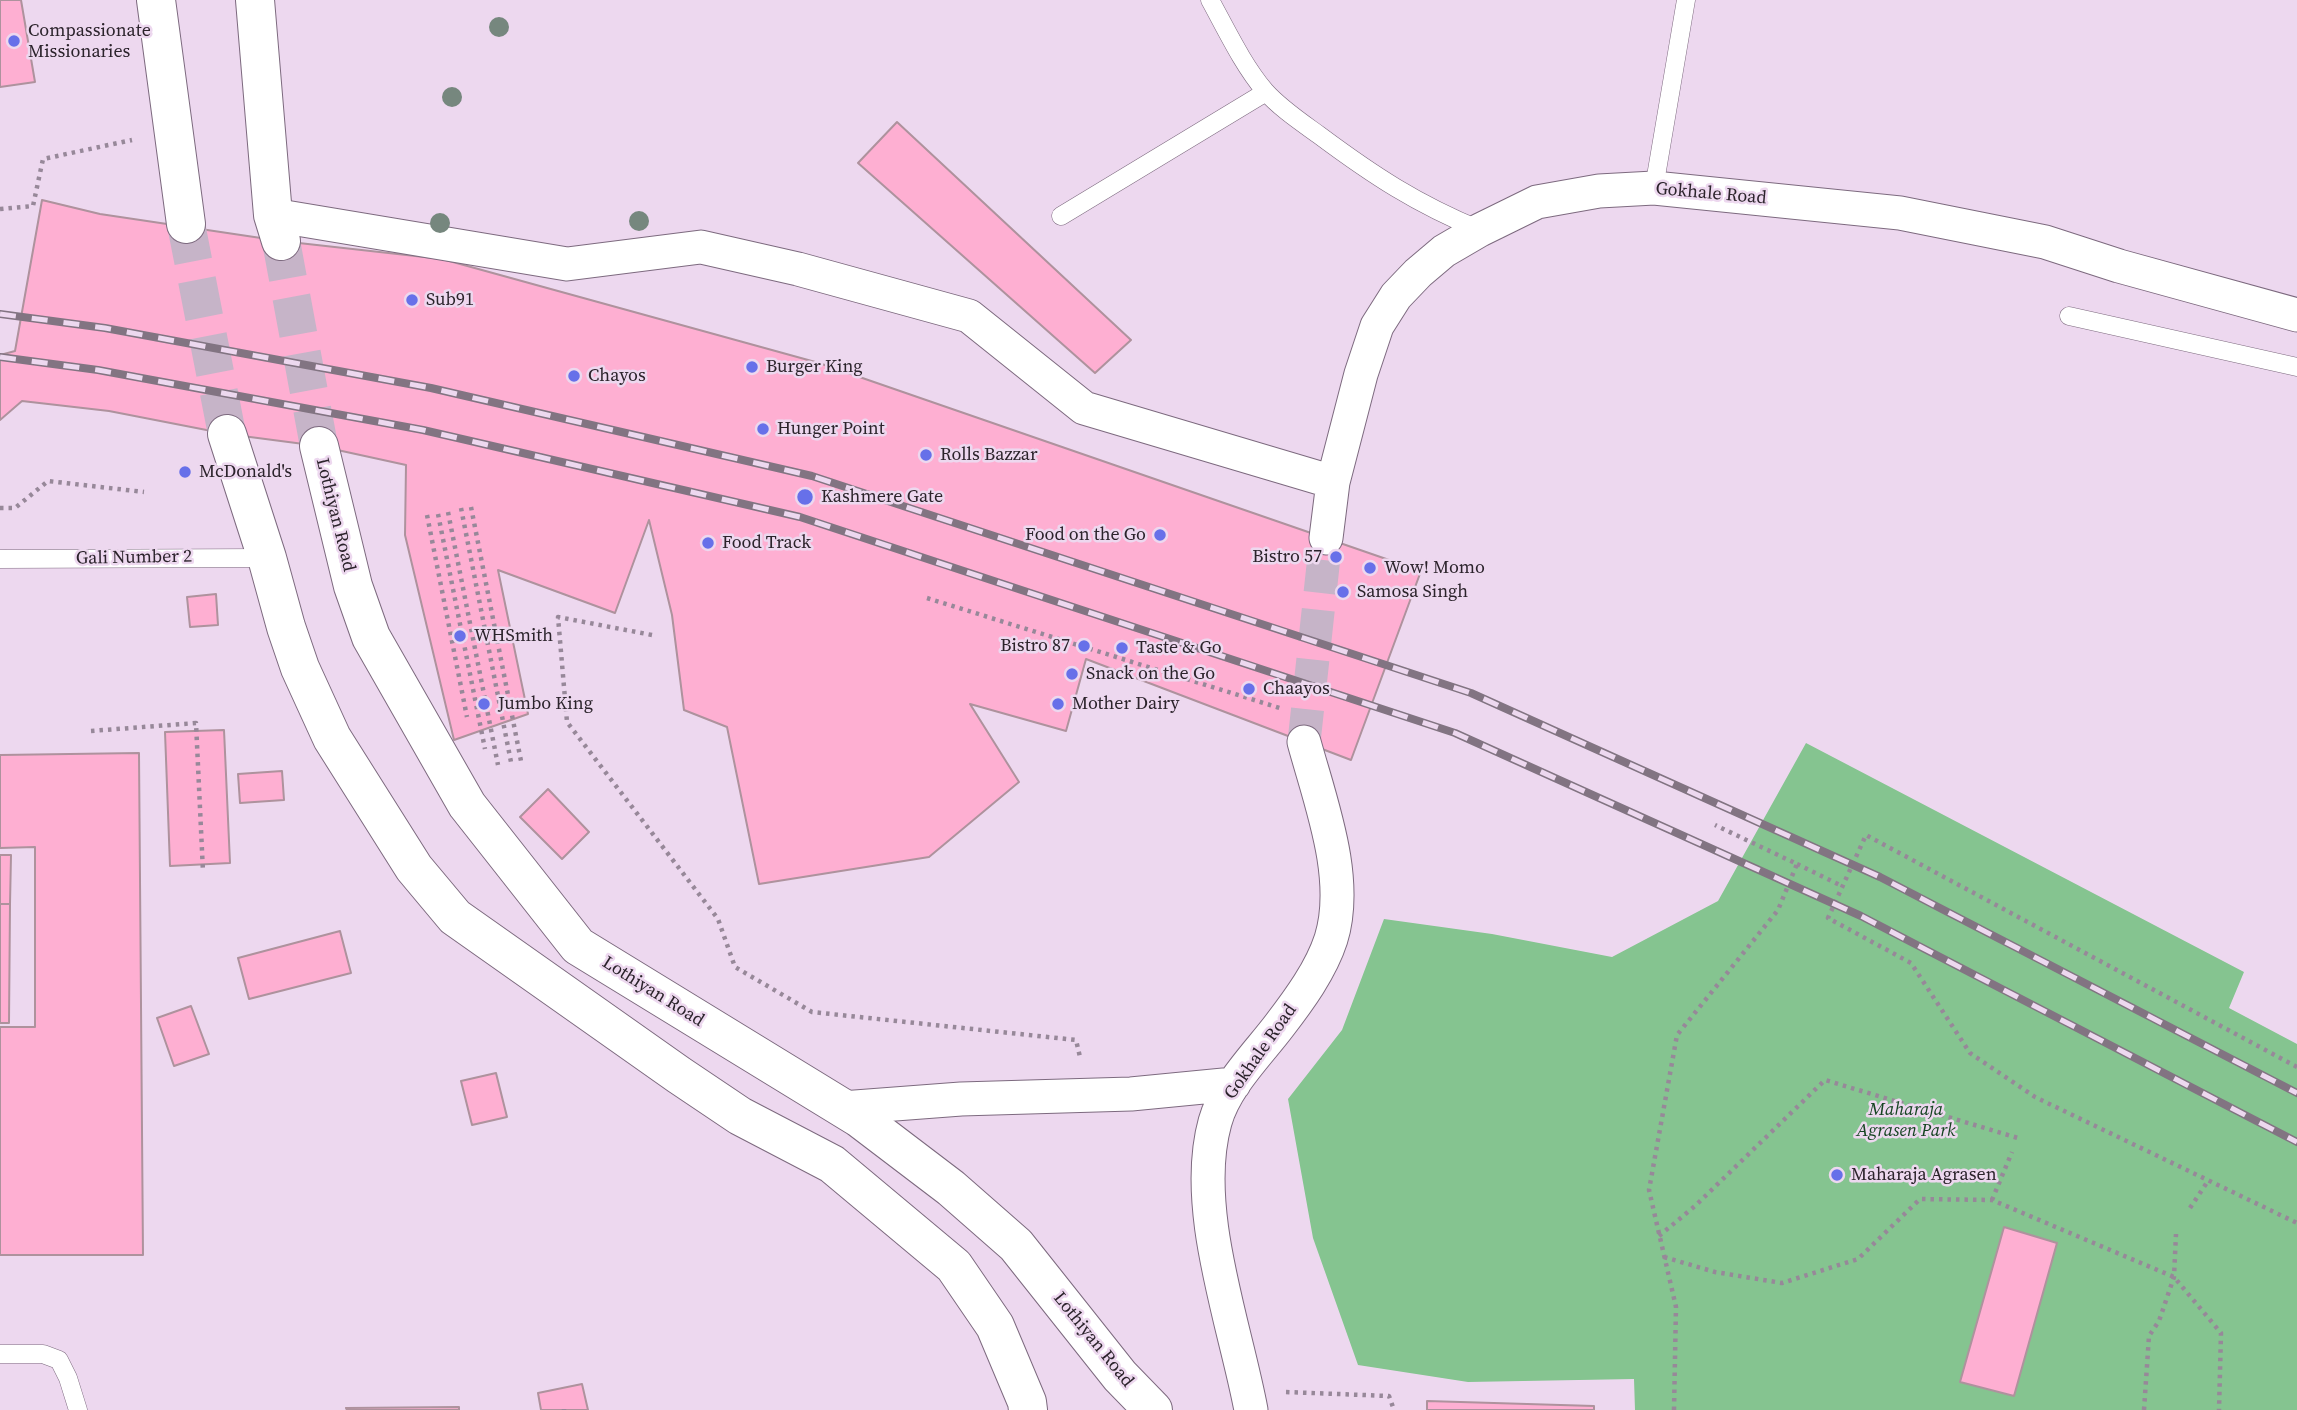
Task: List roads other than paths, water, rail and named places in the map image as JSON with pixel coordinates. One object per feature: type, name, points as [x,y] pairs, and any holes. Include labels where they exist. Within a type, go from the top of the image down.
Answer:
[{"type":"main road","points":[[156,0],[186,224]]},
{"type":"main road","points":[[255,0],[277,228]]},
{"type":"main road","points":[[227,434],[297,658],[332,738],[414,868],[455,917],[740,1116],[832,1164],[954,1266],[995,1326],[1028,1410]]},
{"type":"main road","name":"Lothiyan Road","points":[[319,446],[353,586],[371,636],[467,805],[578,946],[859,1118],[951,1188],[1016,1245],[1120,1376],[1153,1410]]},
{"type":"street","name":"Gokhale Road","points":[[1326,538],[1333,482],[1361,374],[1377,326],[1396,296],[1444,251],[1536,202],[1599,191],[1654,188],[1900,213],[2045,242],[2119,266],[2297,315]]},
{"type":"street","points":[[277,228],[567,264],[701,247],[798,269],[969,316],[1084,408],[1333,482]]},
{"type":"street","name":"Gokhale Road","points":[[1249,1400],[1226,1305],[1213,1230],[1208,1178],[1215,1121],[1234,1084],[1291,1011],[1320,965],[1331,938],[1337,902],[1332,844],[1299,727]]},
{"type":"street","points":[[842,1108],[961,1099],[1131,1094],[1234,1084]]},
{"type":"lane","points":[[1210,0],[1243,59],[1266,92],[1303,124],[1379,179],[1419,203],[1480,230]]},
{"type":"lane","points":[[1654,188],[1686,0]]},
{"type":"lane","points":[[1062,216],[1266,92]]},
{"type":"lane","points":[[2069,316],[2297,367]]},
{"type":"lane","name":"Gali Number 2","points":[[0,559],[267,558]]},
{"type":"lane","points":[[0,1354],[43,1354],[59,1360],[78,1410]]},
{"type":"tunnel","points":[[186,224],[227,434]]},
{"type":"tunnel","points":[[281,241],[319,446]]},
{"type":"tunnel","points":[[1304,742],[1326,538]]},
{"type":"railway","points":[[0,314],[105,328],[431,388],[812,476],[1471,693],[1880,877],[2297,1093]]},
{"type":"railway","points":[[0,357],[98,370],[423,430],[800,517],[1455,733],[1861,916],[2297,1142]]},
{"type":"place","name":"Compassionate Missionaries","points":[[14,41]]},
{"type":"place","name":"Sub91","points":[[412,300]]},
{"type":"place","name":"Burger King","points":[[752,367]]},
{"type":"place","name":"Chayos","points":[[574,376]]},
{"type":"place","name":"Hunger Point","points":[[763,429]]},
{"type":"place","name":"Rolls Bazzar","points":[[926,455]]},
{"type":"place","name":"McDonald's","points":[[185,472]]},
{"type":"place","name":"Kashmere Gate","points":[[805,497]]},
{"type":"place","name":"Food on the Go","points":[[1160,535]]},
{"type":"place","name":"Food Track","points":[[708,543]]},
{"type":"place","name":"Bistro 57","points":[[1336,557]]},
{"type":"place","name":"Wow! Momo","points":[[1370,568]]},
{"type":"place","name":"Samosa Singh","points":[[1343,592]]},
{"type":"place","name":"WHSmith","points":[[460,636]]},
{"type":"place","name":"Bistro 87","points":[[1084,646]]},
{"type":"place","name":"Taste & Go","points":[[1122,648]]},
{"type":"place","name":"Snack on the Go","points":[[1072,674]]},
{"type":"place","name":"Chaayos","points":[[1249,689]]},
{"type":"place","name":"Jumbo King","points":[[484,704]]},
{"type":"place","name":"Mother Dairy","points":[[1058,704]]},
{"type":"place","name":"Maharaja Agrasen","points":[[1837,1175]]},
{"type":"park label","name":"Maharaja Agrasen Park","points":[[1906,1120]]}]
